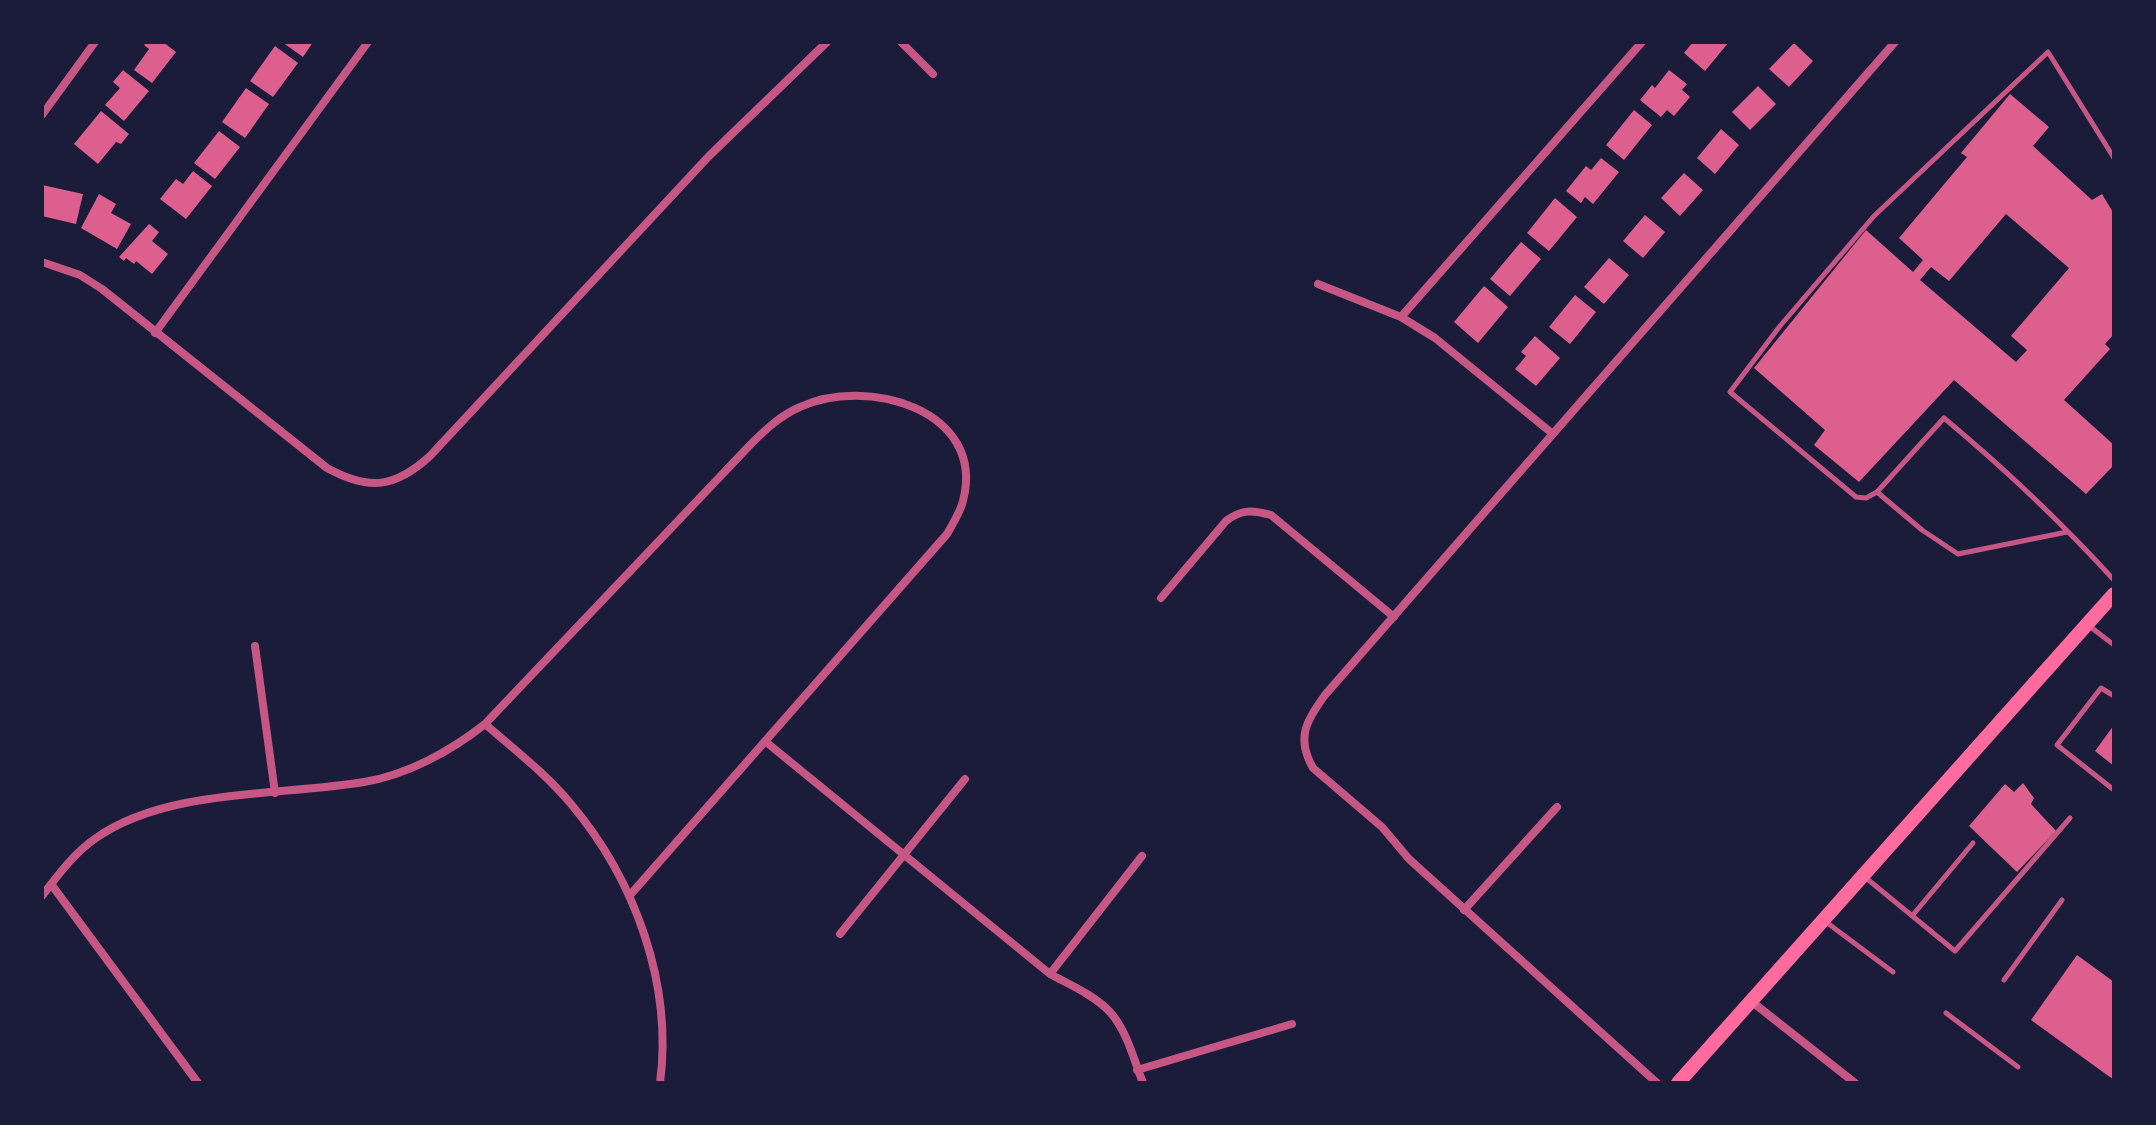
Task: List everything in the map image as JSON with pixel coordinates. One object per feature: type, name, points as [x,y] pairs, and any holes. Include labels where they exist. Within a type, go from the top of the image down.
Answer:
[{"type":"main road","points":[[1678,1083],[2114,594]]},
{"type":"street","points":[[42,115],[95,42]]},
{"type":"street","points":[[155,333],[368,42]]},
{"type":"street","points":[[42,262],[68,270],[91,282],[327,468],[348,479],[365,483],[398,479],[430,456],[709,156],[827,42]]},
{"type":"street","points":[[901,42],[933,74]]},
{"type":"street","points":[[1401,317],[1642,42]]},
{"type":"street","points":[[1657,1083],[1409,859],[1382,827],[1313,768],[1307,758],[1304,740],[1307,721],[1325,695],[1895,42]]},
{"type":"street","points":[[1318,284],[1401,317],[1435,338],[1553,434]]},
{"type":"street","points":[[42,896],[70,861],[95,838],[133,819],[180,803],[367,782],[394,774],[460,744],[485,724],[751,444],[800,406],[839,397],[890,399],[911,405],[945,426],[957,441],[965,474],[960,509],[947,534],[631,894]]},
{"type":"street","points":[[1161,598],[1226,521],[1238,512],[1253,510],[1271,515],[1394,617]]},
{"type":"street","points":[[255,646],[275,793]]},
{"type":"street","points":[[485,724],[534,766],[571,804],[631,894],[655,968],[660,997],[664,1030],[660,1083]]},
{"type":"street","points":[[766,742],[1050,974],[1109,1011],[1120,1027],[1143,1083]]},
{"type":"street","points":[[840,934],[965,779]]},
{"type":"street","points":[[1464,910],[1557,807]]},
{"type":"street","points":[[1050,974],[1142,856]]},
{"type":"street","points":[[51,884],[198,1083]]},
{"type":"street","points":[[1751,1001],[1855,1083]]},
{"type":"street","points":[[1137,1070],[1292,1024]]},
{"type":"lane","points":[[2114,158],[2048,52],[1874,216],[1780,326],[1730,392],[1856,497],[1866,498],[1877,492],[1944,418],[1994,460],[2114,580]]},
{"type":"lane","points":[[1877,492],[1922,530],[1958,554],[2067,532]]},
{"type":"lane","points":[[2087,624],[2114,645]]},
{"type":"lane","points":[[2114,699],[2101,688],[2057,745],[2114,790]]},
{"type":"lane","points":[[1862,875],[1955,951],[2070,818]]},
{"type":"lane","points":[[1912,916],[1973,843]]},
{"type":"lane","points":[[2004,980],[2062,900]]},
{"type":"lane","points":[[1822,919],[1893,972]]},
{"type":"lane","points":[[1946,1013],[2018,1067]]},
{"type":"building","points":[[147,42],[163,42],[176,52],[152,83],[134,70],[149,49],[144,45]]},
{"type":"building","points":[[282,42],[313,42],[303,57]]},
{"type":"building","points":[[1693,42],[1729,42],[1705,71],[1684,53]]},
{"type":"building","points":[[1794,43],[1813,61],[1789,87],[1769,69]]},
{"type":"building","points":[[275,46],[298,63],[273,97],[250,81]]},
{"type":"building","points":[[123,70],[149,91],[124,121],[105,105],[120,88],[113,82]]},
{"type":"building","points":[[1669,70],[1687,84],[1682,90],[1690,97],[1674,116],[1667,110],[1661,117],[1640,100],[1652,85],[1655,88]]},
{"type":"building","points":[[1758,86],[1776,104],[1750,130],[1732,112]]},
{"type":"building","points":[[246,88],[269,104],[245,138],[222,122]]},
{"type":"building","points":[[2010,94],[2049,127],[2033,146],[2092,200],[2102,194],[2114,214],[2114,334],[2105,344],[2110,349],[2064,400],[2114,445],[2114,465],[2086,494],[1954,380],[1859,482],[1814,445],[1825,430],[1754,368],[1866,230],[1913,272],[1923,260],[1899,238],[1967,157],[1961,153]],"holes":[[[2006,214],[2069,268],[2011,336],[2027,350],[2016,362],[1920,280],[1931,267],[1949,281]]]},
{"type":"building","points":[[1634,110],[1652,125],[1624,160],[1606,145]]},
{"type":"building","points":[[101,111],[129,134],[121,144],[116,142],[98,164],[74,144]]},
{"type":"building","points":[[1721,129],[1739,145],[1715,174],[1697,158]]},
{"type":"building","points":[[219,131],[240,147],[215,179],[194,163]]},
{"type":"building","points":[[1601,158],[1619,172],[1593,204],[1585,197],[1581,203],[1566,191],[1586,166],[1591,170]]},
{"type":"building","points":[[193,171],[212,186],[186,219],[160,199],[176,179],[183,184]]},
{"type":"building","points":[[1684,173],[1703,190],[1680,216],[1661,198]]},
{"type":"building","points":[[42,185],[83,194],[76,224],[42,216]]},
{"type":"building","points":[[99,194],[116,204],[111,213],[131,224],[117,249],[81,228]]},
{"type":"building","points":[[1555,198],[1577,217],[1549,251],[1527,233]]},
{"type":"building","points":[[1645,215],[1665,232],[1643,258],[1623,241]]},
{"type":"building","points":[[149,224],[159,232],[152,241],[168,254],[152,274],[136,261],[134,264],[119,257]]},
{"type":"building","points":[[1521,242],[1541,259],[1510,296],[1490,279]]},
{"type":"building","points":[[1609,258],[1629,275],[1604,304],[1584,287]]},
{"type":"building","points":[[1484,286],[1508,307],[1478,343],[1454,322]]},
{"type":"building","points":[[1575,295],[1596,312],[1570,344],[1549,327]]},
{"type":"building","points":[[1535,336],[1560,358],[1536,386],[1515,369],[1526,356],[1521,352]]},
{"type":"building","points":[[2114,725],[2114,766],[2095,751]]},
{"type":"building","points":[[2023,783],[2034,798],[2031,804],[2056,831],[2017,872],[1969,826],[2005,784],[2014,792]]},
{"type":"building","points":[[2077,955],[2114,982],[2114,1080],[2031,1020]]}]
